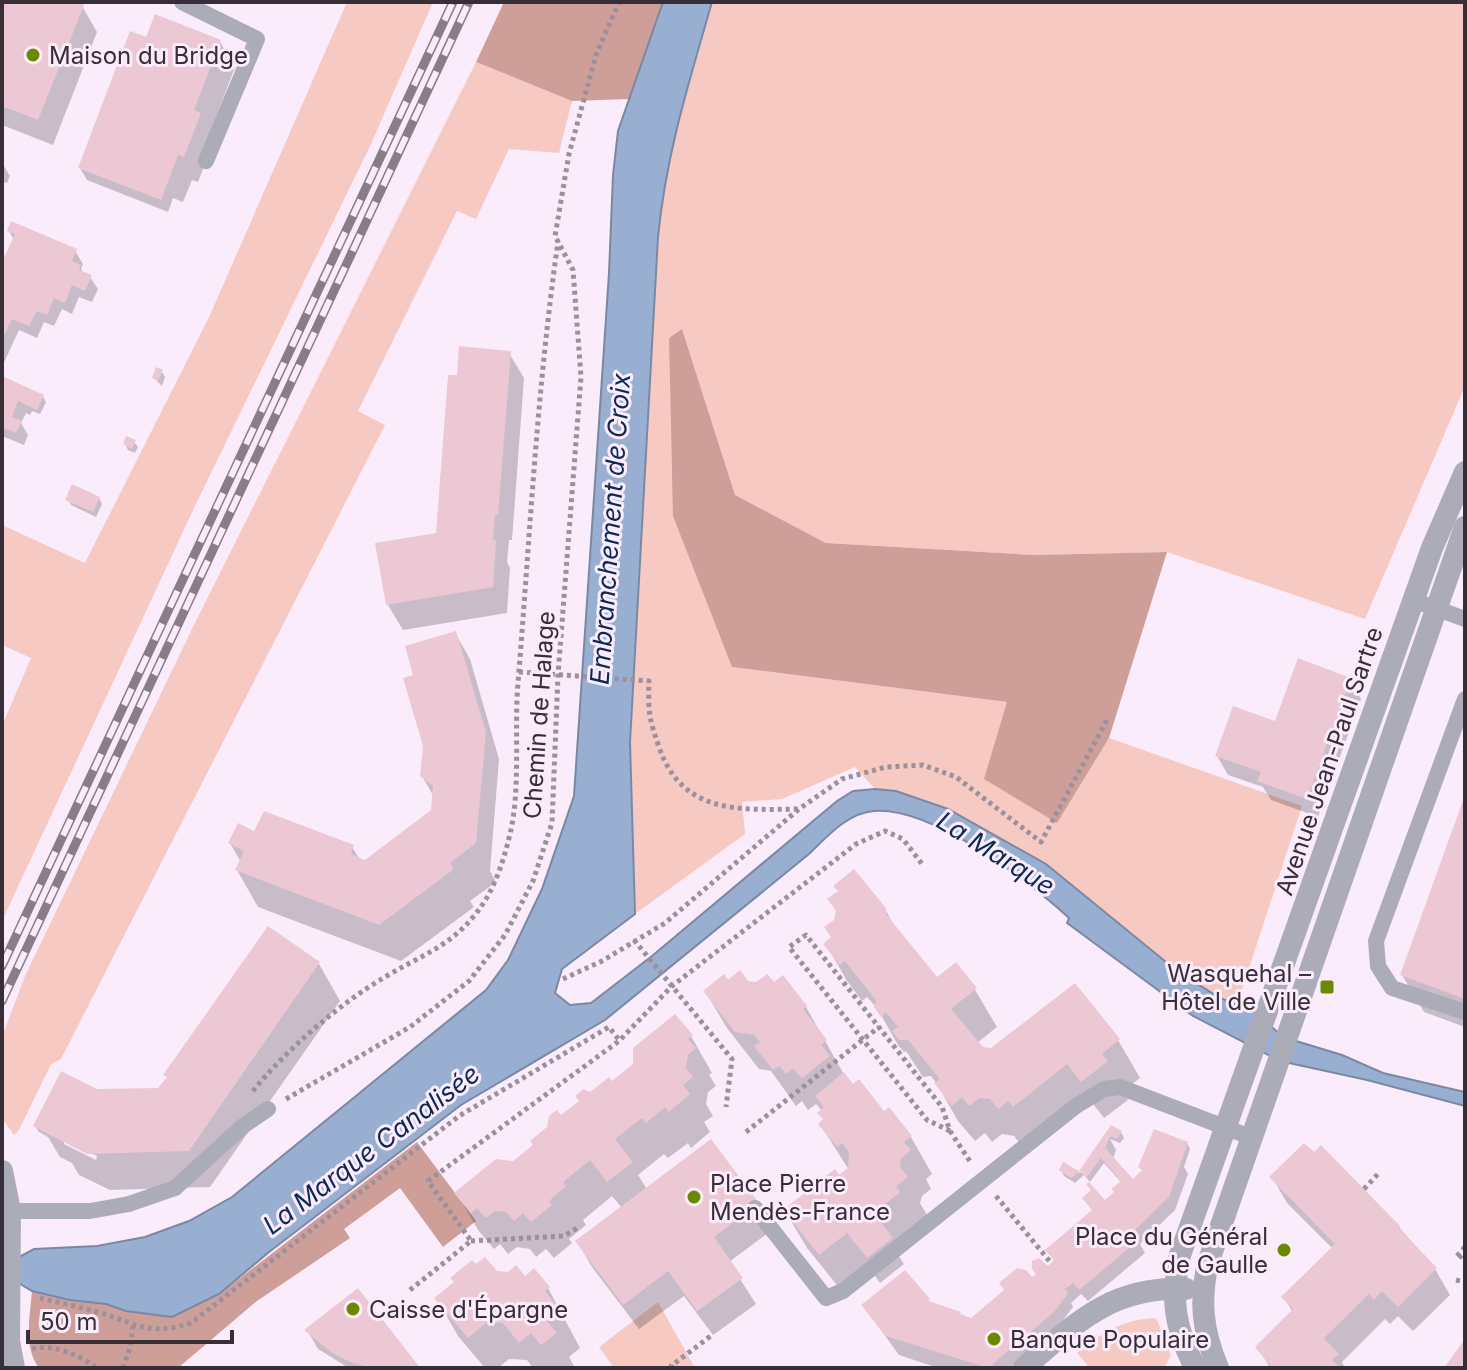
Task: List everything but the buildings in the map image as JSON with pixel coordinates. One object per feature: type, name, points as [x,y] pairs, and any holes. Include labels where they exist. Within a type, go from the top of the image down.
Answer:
[{"type":"street","name":"Avenue Jean-Paul Sartre","points":[[1195,1368],[1175,1319],[1174,1288],[1180,1255],[1413,600],[1465,472]]},
{"type":"street","points":[[1218,1368],[1204,1327],[1203,1289],[1213,1248],[1465,527]]},
{"type":"street","points":[[2,1171],[10,1211],[9,1314],[17,1353],[23,1362]]},
{"type":"street","points":[[1024,1368],[1074,1324],[1105,1303],[1135,1293],[1174,1288],[1203,1289]]},
{"type":"lane","points":[[182,2],[257,39],[206,161]]},
{"type":"lane","points":[[1413,600],[1465,619]]},
{"type":"lane","points":[[1465,699],[1376,941],[1378,966],[1392,988],[1465,1012]]},
{"type":"lane","points":[[1244,1074],[1273,1080]]},
{"type":"lane","points":[[755,1208],[826,1298],[843,1291],[1076,1106],[1104,1089],[1120,1087],[1253,1138]]},
{"type":"lane","points":[[10,1211],[90,1211],[129,1204],[175,1188],[243,1126],[268,1109]]},
{"type":"path","name":"Chemin de Halage","points":[[268,1109],[410,1027],[469,981],[505,935],[533,881],[552,823],[558,675],[581,377],[573,270],[555,236],[569,154],[596,55],[619,2]]},
{"type":"path","name":"Chemin de Halage","points":[[247,1098],[277,1060],[320,1025],[383,978],[448,944],[475,915],[498,877],[511,831],[515,793],[519,672],[544,337],[558,240]]},
{"type":"path","points":[[519,672],[649,681],[648,713],[664,761],[685,791],[714,804],[757,810],[799,809]]},
{"type":"path","points":[[563,979],[602,961],[665,923],[799,809],[842,779],[886,767],[923,765],[956,777],[1041,842],[1107,720]]},
{"type":"path","points":[[471,1241],[428,1181],[619,1041],[672,986],[856,844],[885,831],[903,839],[922,864]]},
{"type":"path","points":[[806,935],[879,1027],[942,1107],[950,1131],[927,1120],[789,947],[806,935]]},
{"type":"path","points":[[634,940],[732,1059],[726,1107]]},
{"type":"path","points":[[40,1298],[102,1314],[133,1326],[164,1331],[191,1323],[459,1116],[609,1027],[619,1041]]},
{"type":"path","points":[[746,1132],[879,1027]]},
{"type":"path","points":[[1364,1189],[1378,1174]]},
{"type":"path","points":[[410,1290],[471,1241],[564,1236],[577,1228]]},
{"type":"path","points":[[1458,1257],[1465,1250]]},
{"type":"path","points":[[1456,1280],[1465,1282]]},
{"type":"path","points":[[123,1368],[133,1326]]},
{"type":"path","points":[[673,1368],[671,1366],[712,1335]]},
{"type":"path","points":[[23,1362],[40,1347],[84,1359],[97,1368]]},
{"type":"shaded area","points":[[347,2],[433,2],[371,144],[195,506],[2,921],[2,726],[31,658],[2,645],[2,525],[85,563],[210,315]]},
{"type":"shaded area","points":[[504,2],[663,2],[629,99],[572,101],[476,62]]},
{"type":"shaded area","points":[[712,2],[1465,2],[1465,386],[1365,619],[1167,552],[1034,555],[826,543],[735,495],[682,329],[732,667],[1007,702],[1057,822],[1109,738],[1302,806],[1237,1005],[1177,971],[1046,864],[968,820],[896,791],[875,789],[855,767],[782,799],[742,802],[745,834],[635,914],[630,742],[658,237],[673,147]]},
{"type":"shaded area","points":[[476,62],[572,101],[559,153],[509,149],[476,219],[457,211],[358,411],[385,425],[61,1059],[51,1064],[14,1135],[2,1118],[2,1037],[25,976],[192,629]]},
{"type":"shaded area","points":[[682,329],[735,495],[826,543],[1034,555],[1167,552],[1109,738],[1057,823],[984,779],[1007,702],[732,667],[673,516],[669,338]]},
{"type":"shaded area","points":[[417,1142],[476,1221],[443,1247],[400,1188],[344,1229],[350,1238],[257,1301],[178,1368],[39,1368],[34,1360],[29,1341],[32,1291],[106,1304],[126,1311],[172,1317],[219,1294]]},
{"type":"shaded area","points":[[658,1302],[695,1368],[614,1368],[599,1347]]},
{"type":"shaded area","points":[[1154,1318],[1171,1355],[1164,1368],[1090,1368],[1077,1353],[1112,1329]]},
{"type":"water","points":[[663,2],[712,2],[673,147],[658,237],[630,742],[635,914],[562,969],[555,993],[570,1005],[591,1003],[837,801],[853,791],[896,791],[948,809],[1046,864],[1177,971],[1220,998],[1254,1011],[1283,1037],[1342,1055],[1383,1073],[1465,1092],[1465,1106],[1280,1061],[1193,1016],[1067,923],[1069,918],[1051,902],[978,849],[923,821],[898,813],[874,811],[855,816],[838,827],[605,1020],[461,1105],[219,1294],[172,1317],[126,1311],[106,1304],[32,1291],[17,1282],[17,1258],[34,1249],[97,1246],[145,1237],[189,1221],[232,1197],[486,990],[508,960],[542,889],[574,796],[613,175],[618,131]]},
{"type":"railway","points":[[2,966],[453,2]]},
{"type":"railway","points":[[2,1001],[469,2]]},
{"type":"place","name":"Maison du Bridge","points":[[33,55]]},
{"type":"place","name":"Wasquehal – Hôtel de Ville","points":[[1327,987]]},
{"type":"place","name":"Place Pierre Mendès-France","points":[[694,1197]]},
{"type":"place","name":"Place du Général de Gaulle","points":[[1284,1250]]},
{"type":"place","name":"Caisse d'Épargne","points":[[353,1309]]},
{"type":"place","name":"Banque Populaire","points":[[994,1339]]},
{"type":"water label","name":"Embranchement de Croix","points":[[610,529]]},
{"type":"water label","name":"La Marque","points":[[996,853]]},
{"type":"water label","name":"La Marque Canalisée","points":[[371,1149]]}]
